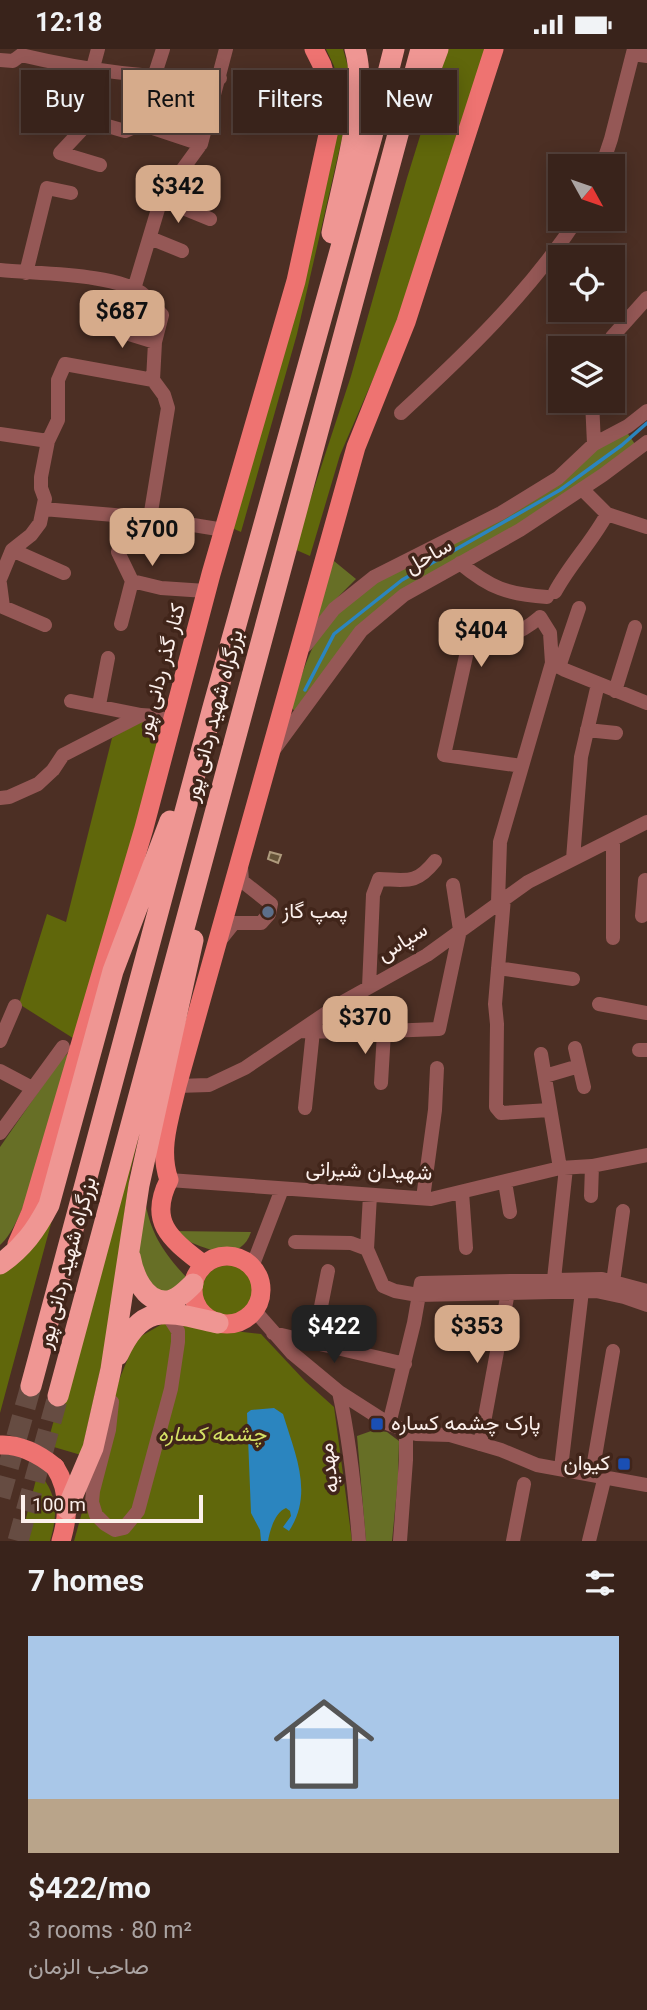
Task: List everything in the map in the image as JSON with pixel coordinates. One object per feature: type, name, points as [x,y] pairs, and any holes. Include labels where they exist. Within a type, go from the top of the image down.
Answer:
[{"type":"highway","points":[[298,401],[358,106],[360,63],[355,49]]},
{"type":"highway","name":"بزرگراه شهید ردانی پور","points":[[31,1386],[212,711],[394,49]]},
{"type":"highway","name":"بزرگراه شهید ردانی پور","points":[[58,1396],[421,49]]},
{"type":"highway","points":[[383,193],[438,49]]},
{"type":"highway","points":[[4,1261],[18,1251],[36,1230],[49,1205],[113,971],[212,711]]},
{"type":"highway","points":[[67,1509],[93,1448],[110,1374],[139,1185],[185,980],[238,722]]},
{"type":"highway","points":[[129,1238],[135,1275],[143,1289],[155,1299],[166,1302],[193,1284]]},
{"type":"highway","points":[[110,1374],[127,1333],[139,1321],[155,1314],[178,1314],[218,1323]]},
{"type":"main road","name":"کنار گذر ردانی پور","points":[[4,1261],[32,1212],[144,828],[206,591],[296,281],[330,130],[331,97],[322,65],[314,49]]},
{"type":"main road","points":[[204,1265],[167,1233],[159,1213],[162,1194],[169,1180],[164,1166],[164,1147],[177,1086],[356,447],[406,322],[494,49]]},
{"type":"main road","points":[[228,1256],[237,1258],[252,1268],[257,1275],[261,1293],[254,1310],[238,1322],[228,1324],[218,1323],[201,1313],[193,1294],[193,1284],[204,1265],[228,1256]]},
{"type":"main road","points":[[0,1445],[9,1445],[42,1456],[55,1467],[63,1479],[67,1509],[61,1541]]},
{"type":"street","points":[[0,61],[13,61],[22,52],[55,63],[91,70],[98,49]]},
{"type":"street","points":[[157,70],[163,49]]},
{"type":"street","points":[[134,289],[160,199],[201,144],[226,49]]},
{"type":"street","points":[[606,154],[638,53]]},
{"type":"street","points":[[54,70],[55,63]]},
{"type":"street","points":[[109,126],[125,131],[141,124],[201,144]]},
{"type":"street","points":[[79,133],[60,153],[100,165]]},
{"type":"street","points":[[26,273],[47,188],[71,193]]},
{"type":"street","points":[[160,199],[210,219]]},
{"type":"street","points":[[401,413],[452,366],[505,310],[569,231]]},
{"type":"street","points":[[150,237],[182,251]]},
{"type":"street","points":[[1,274],[26,273],[95,279],[126,285],[143,295],[162,315],[155,342],[153,380],[164,395],[169,408],[150,518]]},
{"type":"street","points":[[613,336],[647,298]]},
{"type":"street","points":[[100,325],[155,342]]},
{"type":"street","points":[[45,625],[3,607],[0,582],[12,550],[31,535],[40,523],[45,499],[41,477],[48,441],[58,420],[58,380],[65,365],[153,380]]},
{"type":"street","name":"ساحل","points":[[300,649],[334,609],[374,577],[501,513],[558,478],[594,444],[628,426],[647,411]]},
{"type":"street","points":[[593,413],[594,444]]},
{"type":"street","points":[[628,426],[645,444]]},
{"type":"street","points":[[0,434],[48,441]]},
{"type":"street","name":"ساحل","points":[[272,752],[360,631],[404,595],[520,530],[645,444]]},
{"type":"street","points":[[582,489],[607,514],[647,527]]},
{"type":"street","points":[[43,509],[150,518],[223,530]]},
{"type":"street","points":[[460,563],[480,580],[498,590],[514,594],[551,595],[567,569],[598,531],[607,514]]},
{"type":"street","points":[[121,624],[132,581],[118,552],[130,516]]},
{"type":"street","points":[[12,550],[64,573]]},
{"type":"street","points":[[132,581],[161,588],[206,591]]},
{"type":"street","points":[[550,1110],[501,1113],[496,1107],[495,1004],[501,900],[500,842],[555,665],[579,608]]},
{"type":"street","points":[[522,766],[444,755],[470,638],[477,631],[506,636],[526,629],[540,617],[550,633],[555,665]]},
{"type":"street","points":[[615,691],[635,627]]},
{"type":"street","points":[[99,705],[108,658]]},
{"type":"street","points":[[555,665],[647,703]]},
{"type":"street","points":[[573,859],[580,757],[598,684]]},
{"type":"street","points":[[71,701],[156,716],[172,723]]},
{"type":"street","points":[[0,798],[9,797],[38,784],[53,770],[63,755],[141,715]]},
{"type":"street","points":[[587,730],[616,733]]},
{"type":"street","name":"سپاس","points":[[177,1086],[209,1086],[245,1068],[307,1031],[369,987],[427,955],[528,882],[647,822]]},
{"type":"street","points":[[613,840],[613,938]]},
{"type":"street","points":[[213,954],[224,933],[234,923],[261,923],[269,914],[271,904],[242,881],[241,857]]},
{"type":"street","points":[[369,987],[373,895],[379,879],[408,880],[423,876],[435,861]]},
{"type":"street","points":[[645,880],[645,907]]},
{"type":"street","points":[[305,1108],[307,1031],[384,1032],[439,1029],[460,930],[453,885]]},
{"type":"street","points":[[498,968],[573,979]]},
{"type":"street","points":[[599,1004],[647,1013]]},
{"type":"street","points":[[0,1041],[15,1006]]},
{"type":"street","points":[[381,1083],[384,1032]]},
{"type":"street","points":[[0,1133],[63,1047]]},
{"type":"street","points":[[575,1048],[584,1087]]},
{"type":"street","points":[[541,1054],[563,1168],[554,1279]]},
{"type":"street","points":[[545,1076],[579,1066]]},
{"type":"street","points":[[423,1198],[435,1110],[437,1068]]},
{"type":"street","points":[[0,1071],[33,1088]]},
{"type":"street","name":"شهیدان شیرانی","points":[[169,1180],[423,1198],[462,1192],[563,1168],[592,1166],[647,1155]]},
{"type":"street","points":[[591,1196],[592,1166]]},
{"type":"street","points":[[505,1182],[510,1212]]},
{"type":"street","points":[[252,1268],[282,1189]]},
{"type":"street","points":[[462,1192],[466,1248]]},
{"type":"street","points":[[370,1195],[367,1249],[383,1286],[508,1292],[582,1291],[624,1297],[647,1305]]},
{"type":"street","points":[[613,1282],[623,1211]]},
{"type":"street","points":[[295,1243],[351,1243],[367,1249]]},
{"type":"street","points":[[314,1342],[328,1271]]},
{"type":"street","points":[[419,1289],[554,1279],[602,1279],[647,1291]]},
{"type":"street","points":[[389,1425],[405,1364],[419,1289]]},
{"type":"street","points":[[561,1468],[582,1291]]},
{"type":"street","points":[[480,1444],[508,1292]]},
{"type":"street","points":[[254,1310],[292,1353],[339,1392],[389,1425],[406,1432],[450,1435],[537,1465],[647,1484]]},
{"type":"street","points":[[110,1374],[113,1393],[109,1430],[92,1502],[96,1515],[116,1530],[124,1528],[138,1511],[171,1388],[178,1331],[167,1314]]},
{"type":"street","points":[[272,1332],[405,1364]]},
{"type":"street","points":[[589,1541],[613,1351]]},
{"type":"street","name":"مهدیه","points":[[339,1392],[352,1465],[359,1541]]},
{"type":"street","points":[[400,1541],[406,1432]]},
{"type":"street","points":[[513,1541],[524,1485]]},
{"type":"green space","points":[[326,49],[343,49],[352,81],[347,110],[347,70],[335,70]]},
{"type":"green space","points":[[447,49],[486,49],[396,326],[340,455],[310,556],[294,549],[351,376],[421,133],[457,133],[457,70],[440,70]]},
{"type":"green space","points":[[335,133],[343,133],[297,334],[241,532],[232,528],[329,163]]},
{"type":"green space","points":[[626,431],[637,447],[555,504],[404,590],[296,713],[292,708],[308,657],[320,633],[346,602],[368,585],[430,551]]},
{"type":"green space","points":[[334,561],[356,579],[310,630]]},
{"type":"green space","points":[[143,720],[158,722],[162,730],[76,1040],[19,1004],[47,914],[66,922],[112,738]]},
{"type":"green space","points":[[176,980],[130,1173],[107,1340],[81,1455],[47,1445]]},
{"type":"green space","points":[[75,1046],[32,1184],[10,1233],[0,1245],[0,1147],[59,1062]]},
{"type":"green space","points":[[59,1194],[0,1413],[0,1274],[19,1262]]},
{"type":"green space","points":[[145,1201],[160,1243],[187,1278],[170,1297],[147,1284],[137,1249]]},
{"type":"green space","points":[[170,1231],[251,1232],[245,1243],[226,1252],[203,1247]]},
{"type":"green space","points":[[228,1265],[238,1267],[246,1273],[252,1281],[252,1301],[246,1309],[238,1315],[228,1317],[218,1315],[210,1309],[204,1301],[202,1291],[204,1281],[210,1273],[218,1267]]},
{"type":"green space","name":"چشمه کساره","points":[[164,1323],[261,1334],[305,1381],[334,1407],[352,1541],[74,1541],[119,1380],[136,1339]]},
{"type":"green space","points":[[374,1430],[387,1432],[399,1441],[392,1541],[366,1541],[357,1436]]},
{"type":"green space","points":[[38,1472],[53,1496],[53,1531],[50,1541],[20,1541]]},
{"type":"water","points":[[274,1408],[283,1414],[297,1459],[300,1502],[289,1531],[283,1527],[291,1516],[286,1508],[276,1517],[268,1541],[261,1541],[260,1530],[251,1513],[247,1413],[251,1410]]},
{"type":"building","points":[[270,852],[281,855],[278,863],[268,859]]},
{"type":"waterway","points":[[305,690],[334,634],[402,580],[560,490],[622,445],[647,423]]},
{"type":"tunnel","points":[[0,1497],[31,1386]]},
{"type":"tunnel","points":[[18,1541],[58,1396]]},
{"type":"place","name":"پمپ گاز","points":[[268,912]]},
{"type":"place","name":"پارک چشمه کساره","points":[[377,1424]]},
{"type":"place","name":"کیوان","points":[[624,1464]]}]
